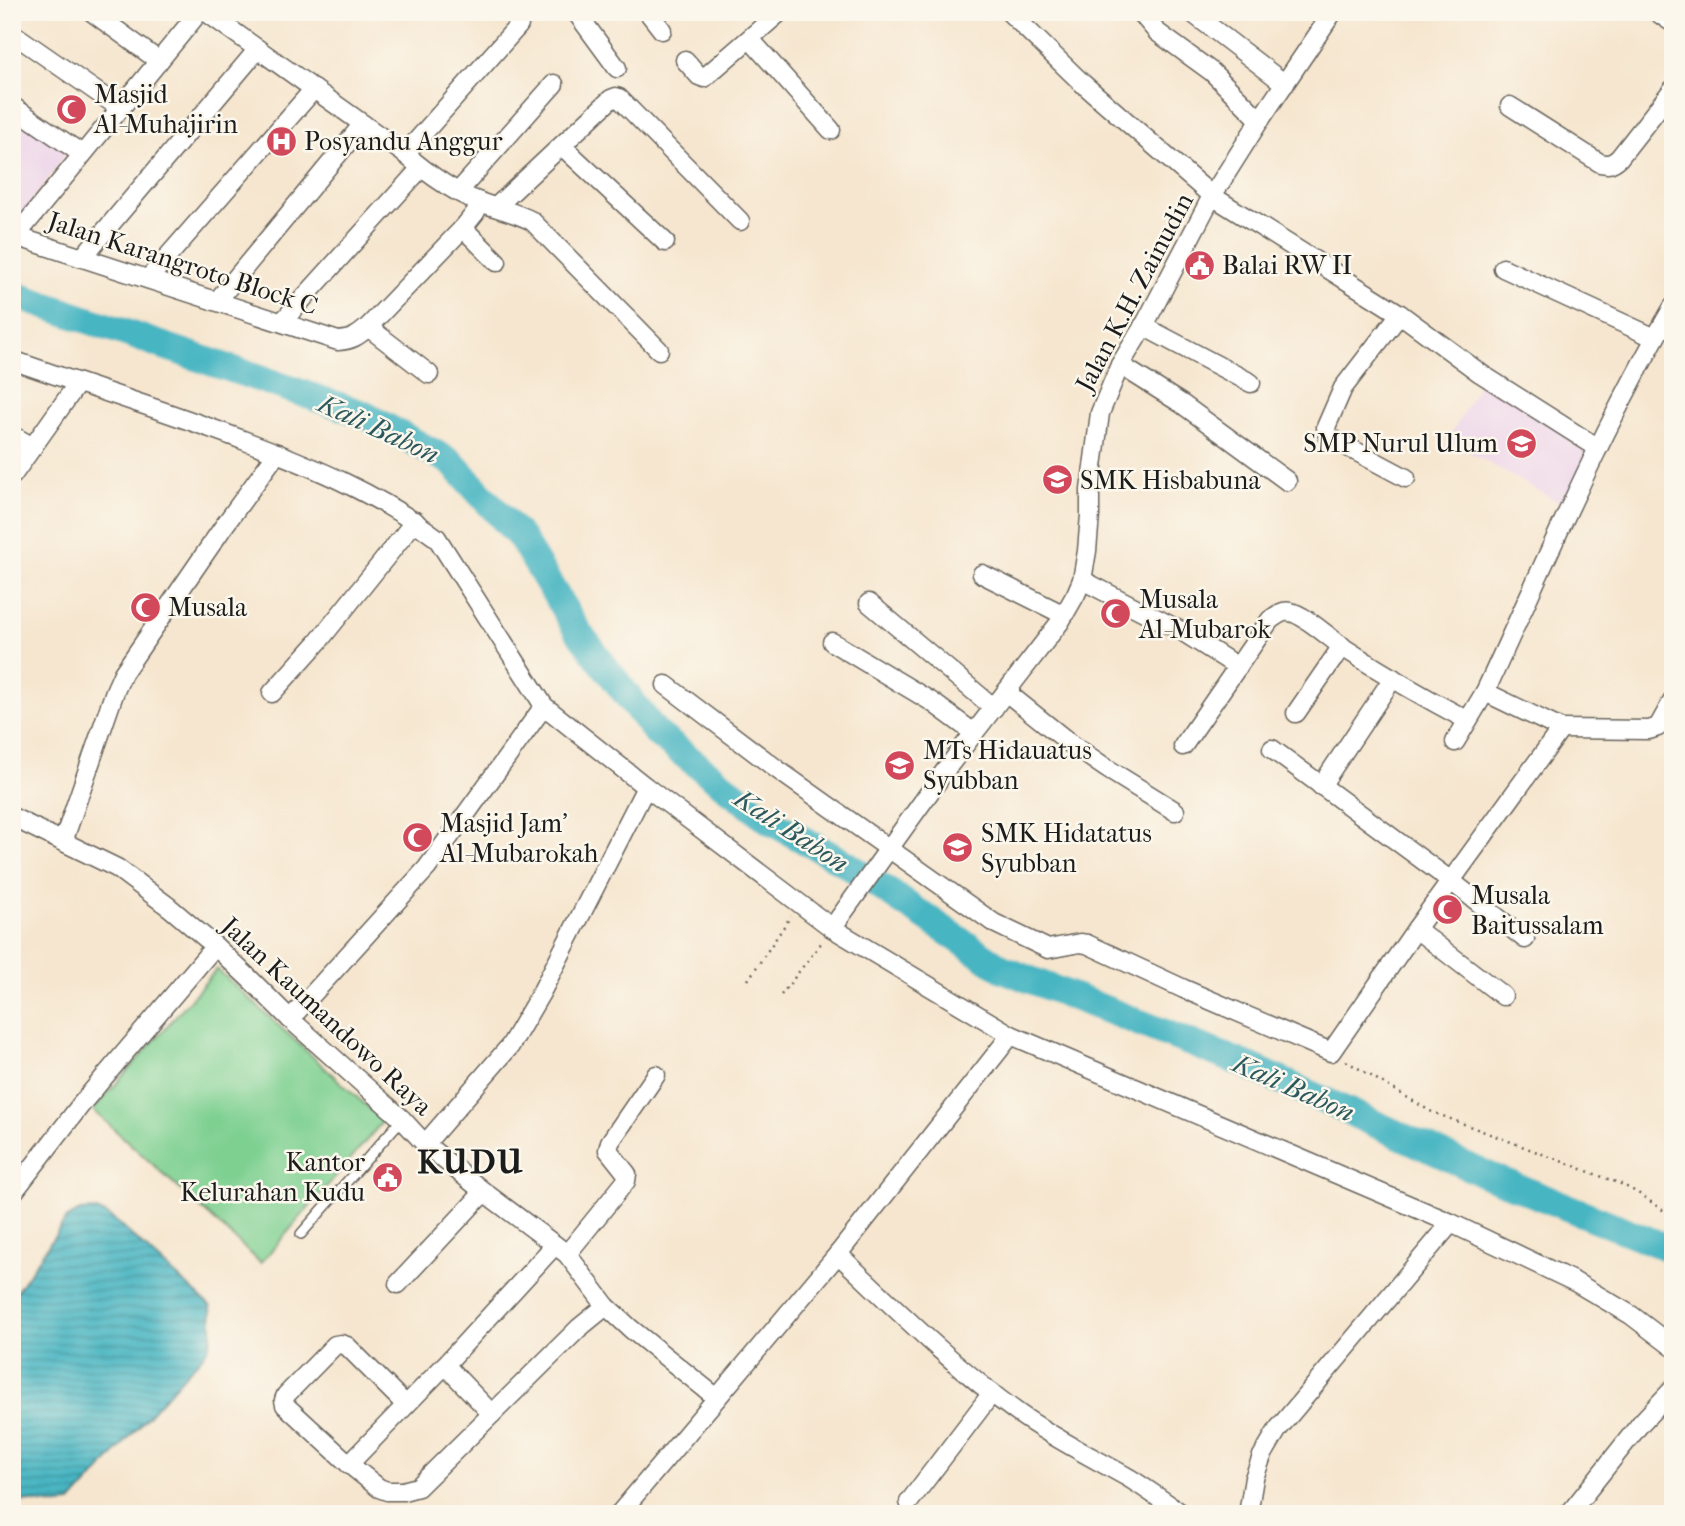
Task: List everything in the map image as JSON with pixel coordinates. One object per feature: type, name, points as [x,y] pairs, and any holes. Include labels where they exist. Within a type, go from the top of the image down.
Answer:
[{"type":"street","points":[[92,12],[159,61]]},
{"type":"street","points":[[14,235],[199,12]]},
{"type":"street","points":[[206,12],[457,192],[532,220],[659,350]]},
{"type":"street","points":[[228,27],[239,12]]},
{"type":"street","points":[[576,12],[617,68]]},
{"type":"street","points":[[648,12],[662,30]]},
{"type":"street","points":[[685,60],[704,78],[780,12]]},
{"type":"street","points":[[1009,12],[1081,82],[1212,196],[1259,120],[1333,12]]},
{"type":"street","points":[[1140,12],[1157,32],[1212,72],[1259,120]]},
{"type":"street","points":[[1191,12],[1285,84]]},
{"type":"street","points":[[1657,12],[1673,23]]},
{"type":"street","points":[[405,154],[519,25]]},
{"type":"street","points":[[12,33],[120,108]]},
{"type":"street","points":[[750,39],[831,130]]},
{"type":"street","points":[[82,258],[258,49]]},
{"type":"street","points":[[457,192],[554,84]]},
{"type":"street","points":[[148,279],[314,89]]},
{"type":"street","points":[[1510,106],[1600,163],[1612,164],[1673,89]]},
{"type":"street","points":[[429,374],[368,327],[475,213],[562,146],[611,99],[620,98],[740,221]]},
{"type":"street","points":[[12,106],[82,154]]},
{"type":"street","points":[[217,301],[363,124]]},
{"type":"street","points":[[562,146],[665,242]]},
{"type":"street","points":[[282,322],[421,168]]},
{"type":"street","name":"Jalan K.H. Zainudin","points":[[834,926],[974,733],[1064,615],[1076,594],[1082,580],[1087,551],[1090,490],[1100,412],[1120,365],[1212,196],[1400,314],[1480,373],[1598,448]]},
{"type":"street","points":[[463,228],[497,262]]},
{"type":"street","name":"Jalan Karangroto Block C","points":[[14,235],[338,341],[359,336],[368,327]]},
{"type":"street","points":[[1503,268],[1655,338]]},
{"type":"street","points":[[1455,742],[1485,692],[1598,448],[1673,307]]},
{"type":"street","points":[[1400,314],[1343,387],[1326,427],[1329,437],[1406,478]]},
{"type":"street","points":[[1143,326],[1251,383]]},
{"type":"street","points":[[12,360],[202,424],[277,453],[339,478],[415,521],[437,538],[544,706],[799,903],[1011,1035],[1451,1223],[1575,1282],[1631,1315],[1673,1347]]},
{"type":"street","points":[[1120,365],[1182,404],[1287,481]]},
{"type":"street","points":[[12,476],[78,383]]},
{"type":"street","points":[[12,435],[33,446]]},
{"type":"street","points":[[63,842],[111,700],[123,673],[277,453]]},
{"type":"street","points":[[272,693],[324,635],[415,521]]},
{"type":"street","points":[[982,574],[1064,615]]},
{"type":"street","points":[[1082,580],[1183,632],[1238,667]]},
{"type":"street","points":[[869,604],[994,708]]},
{"type":"street","points":[[1183,746],[1270,620],[1284,611],[1293,612],[1392,678],[1467,720]]},
{"type":"street","points":[[832,642],[932,702],[974,733]]},
{"type":"street","points":[[1296,713],[1342,646]]},
{"type":"street","points":[[1321,786],[1392,678]]},
{"type":"street","points":[[666,685],[778,770],[993,923],[1048,949],[1087,944],[1331,1052],[1416,929],[1561,729]]},
{"type":"street","points":[[1006,692],[1071,744],[1175,811]]},
{"type":"street","points":[[1485,692],[1561,729],[1649,730],[1658,727],[1673,700]]},
{"type":"street","points":[[290,1019],[427,868],[544,706]]},
{"type":"street","points":[[1272,749],[1525,939]]},
{"type":"street","points":[[425,1144],[510,1046],[541,993],[646,787]]},
{"type":"street","name":"Jalan Kaumandowo Raya","points":[[12,817],[124,873],[169,907],[215,946],[290,1019],[402,1119],[425,1144],[561,1250],[606,1306],[631,1329],[718,1398]]},
{"type":"street","points":[[1416,929],[1503,996]]},
{"type":"street","points":[[14,1190],[83,1102],[215,946]]},
{"type":"street","points":[[619,1514],[838,1254],[1011,1035]]},
{"type":"street","points":[[349,1464],[626,1181],[627,1174],[608,1150],[610,1142],[656,1074]]},
{"type":"street","points":[[397,1284],[484,1192]]},
{"type":"street","points":[[1248,1514],[1254,1478],[1262,1456],[1278,1429],[1451,1223]]},
{"type":"street","points":[[838,1254],[933,1344],[1021,1415],[1130,1479],[1182,1514]]},
{"type":"street","points":[[406,1405],[347,1346],[341,1344],[335,1345],[284,1400],[285,1405],[379,1488],[403,1491],[418,1487],[579,1328],[606,1306]]},
{"type":"street","points":[[445,1365],[492,1414]]},
{"type":"street","points":[[1569,1514],[1641,1423],[1673,1389]]},
{"type":"street","points":[[909,1502],[992,1393]]},
{"type":"lane","points":[[301,1234],[402,1119]]},
{"type":"path","points":[[748,981],[799,903]]},
{"type":"path","points":[[781,995],[834,926]]},
{"type":"path","points":[[1331,1052],[1430,1111],[1620,1184],[1673,1217]]},
{"type":"shaded area","points":[[12,112],[68,151],[20,219],[12,216]]},
{"type":"shaded area","name":"SMP Nurul Ulum","points":[[1481,380],[1594,447],[1565,506],[1448,440]]},
{"type":"green space","points":[[217,969],[383,1121],[261,1263],[93,1110]]},
{"type":"water","points":[[93,1210],[106,1214],[118,1223],[211,1307],[212,1335],[203,1356],[71,1503],[25,1501],[12,1505],[12,1298],[67,1218],[80,1211]]},
{"type":"waterway","name":"Kali Babon","points":[[12,294],[363,414],[451,462],[521,538],[577,630],[656,733],[770,821],[845,863],[1003,969],[1249,1066],[1480,1172],[1673,1250]]},
{"type":"place","name":"Masjid Al-Muhajirin","points":[[71,109]]},
{"type":"place","name":"Posyandu Anggur","points":[[281,141]]},
{"type":"place","name":"Balai RW II","points":[[1199,265]]},
{"type":"place","name":"SMP Nurul Ulum","points":[[1521,443]]},
{"type":"place","name":"SMK Hisbabuna","points":[[1057,480]]},
{"type":"place","name":"Musala","points":[[145,607]]},
{"type":"place","name":"Musala Al-Mubarok","points":[[1116,614]]},
{"type":"place","name":"MTs Hidauatus Syubban","points":[[900,765]]},
{"type":"place","name":"Masjid Jam' Al-Mubarokah","points":[[417,838]]},
{"type":"place","name":"SMK Hidatatus Syubban","points":[[958,848]]},
{"type":"place","name":"Musala Baitussalam","points":[[1448,910]]},
{"type":"place","name":"Kantor Kelurahan Kudu","points":[[388,1177]]},
{"type":"district","name":"KUDU","points":[[471,1161]]}]
